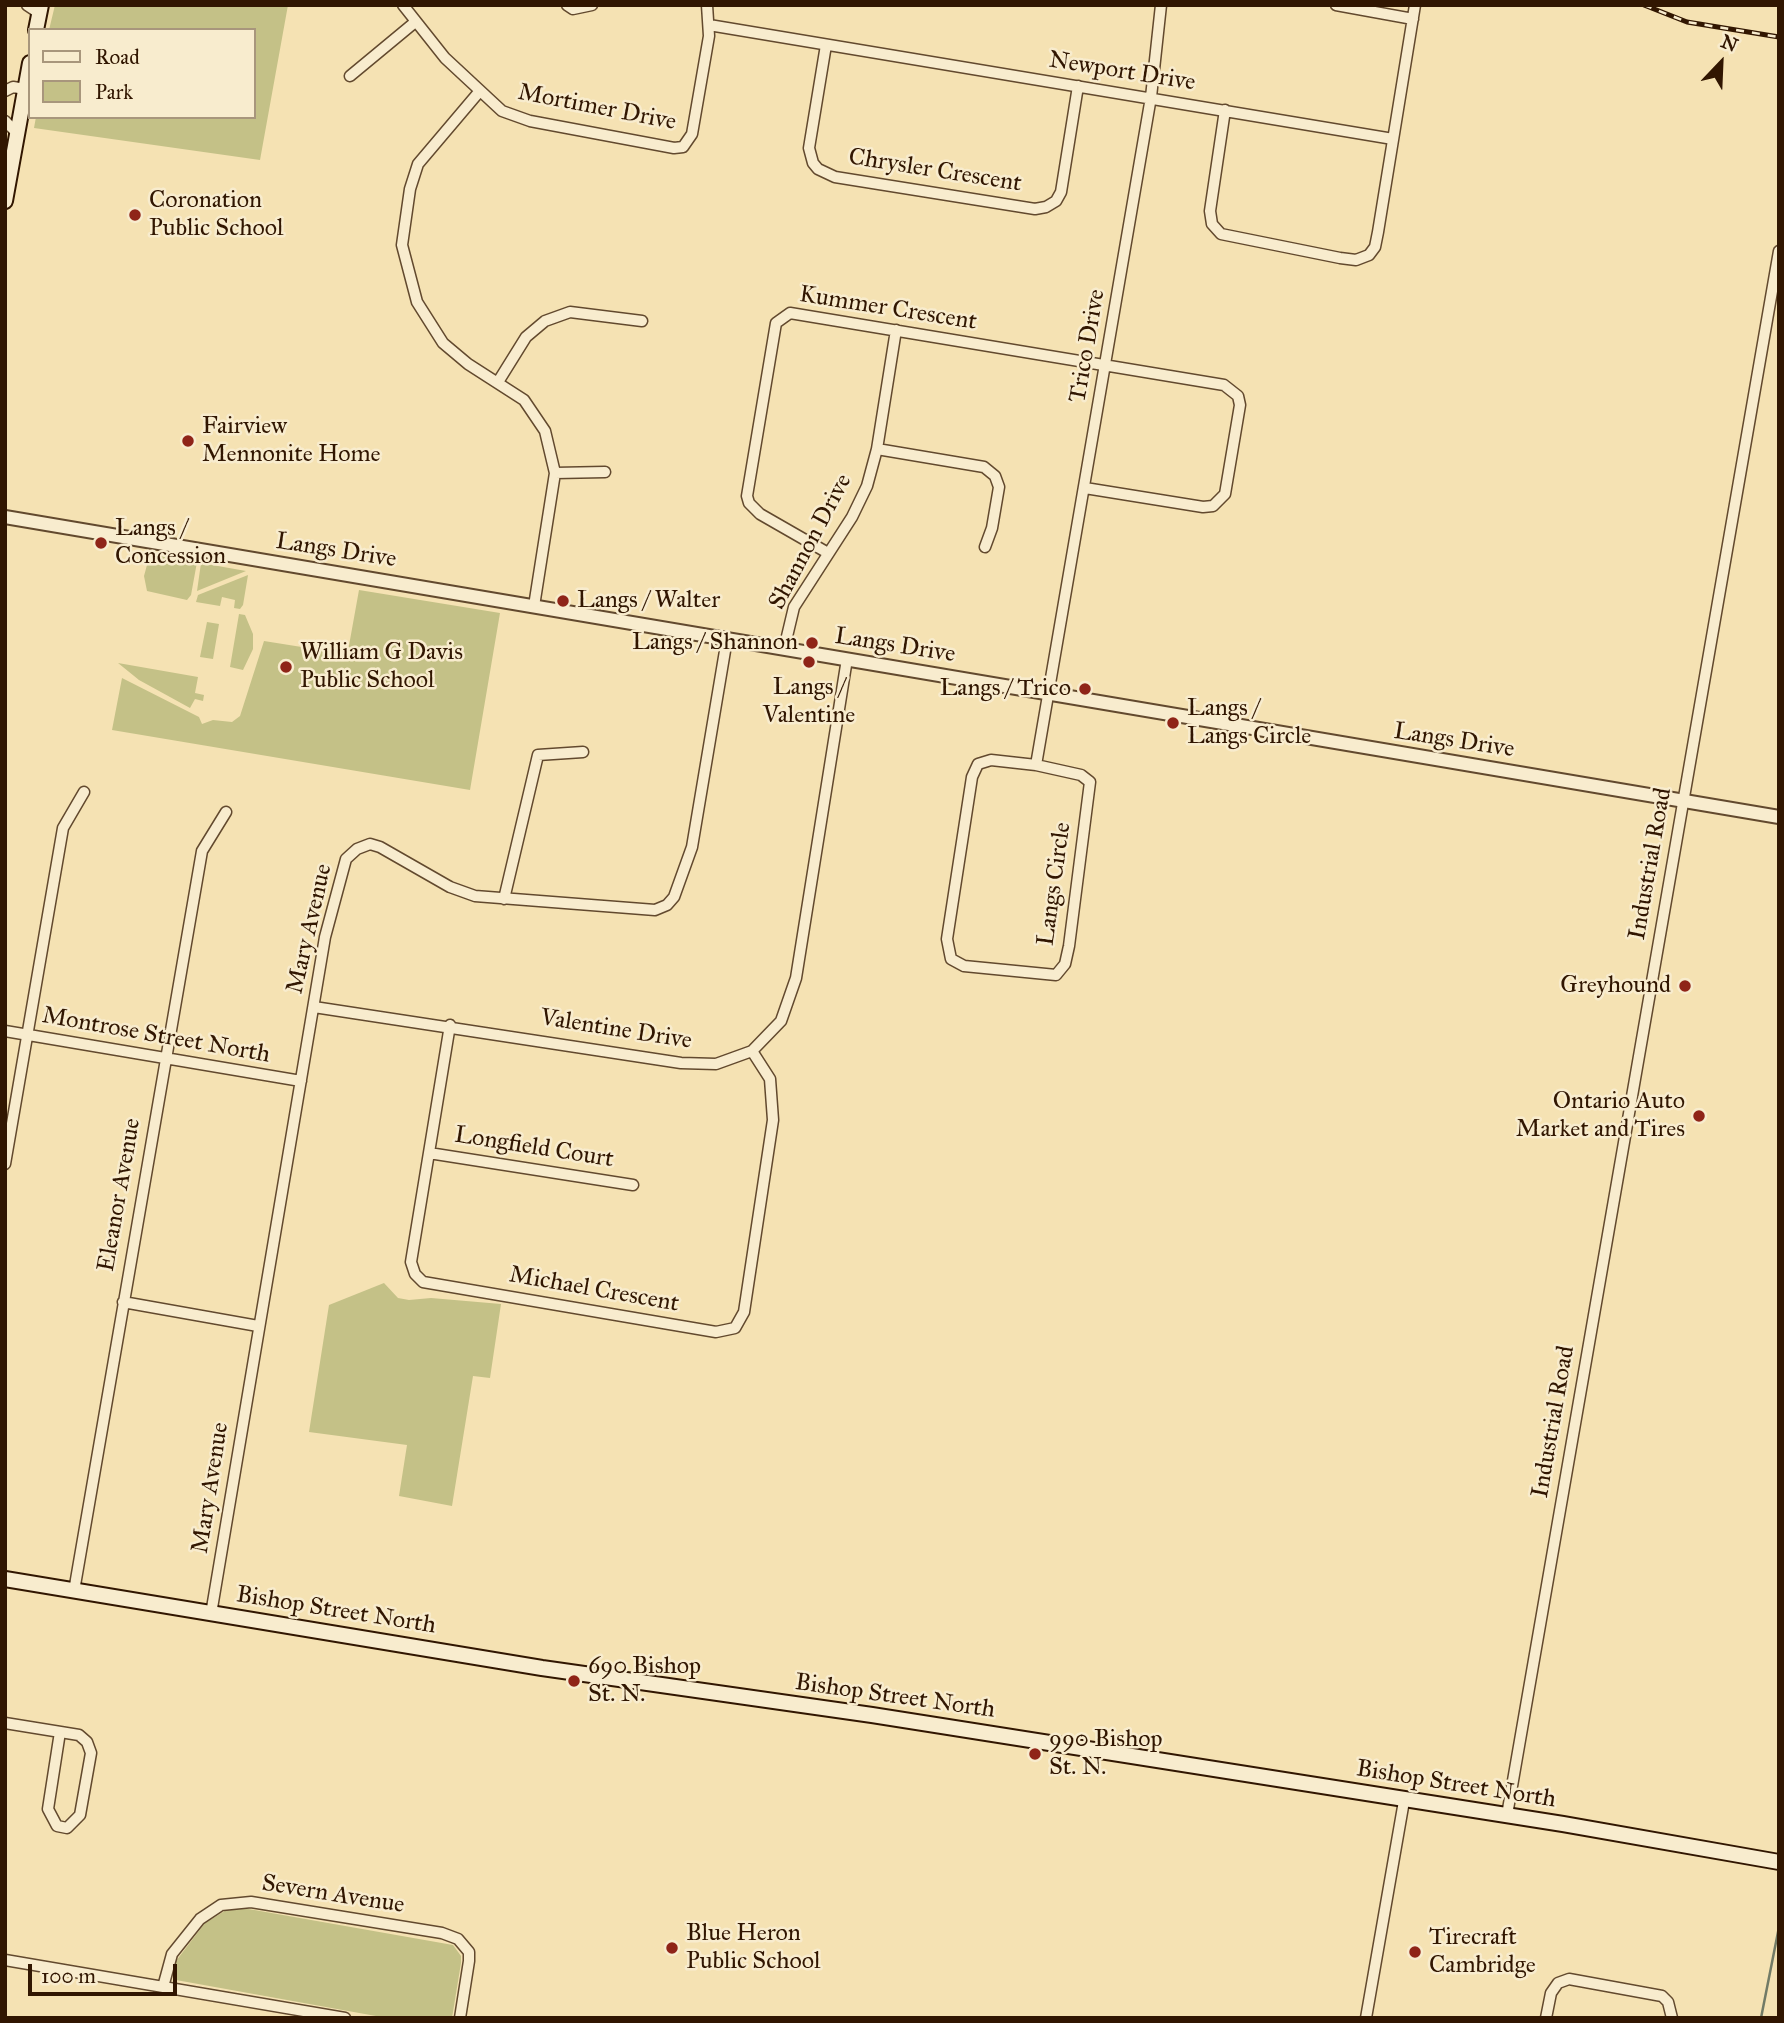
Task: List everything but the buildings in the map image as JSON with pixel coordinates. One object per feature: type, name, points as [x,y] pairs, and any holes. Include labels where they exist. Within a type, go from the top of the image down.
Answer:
[{"type":"main road","points":[[36,8],[36,28]]},
{"type":"main road","points":[[5,201],[28,73]]},
{"type":"main road","name":"Bishop Street North","points":[[5,1579],[542,1668],[872,1715],[1404,1801],[1507,1815],[1779,1862]]},
{"type":"street","name":"Mortimer Drive","points":[[403,5],[414,23],[479,92],[516,118],[615,138],[682,147],[692,134],[709,25],[707,5]]},
{"type":"street","points":[[567,5],[573,9],[592,5]]},
{"type":"street","name":"Trico Drive","points":[[1050,693],[1151,97],[1161,5]]},
{"type":"street","points":[[1336,5],[1413,19]]},
{"type":"street","points":[[1225,110],[1210,211],[1212,224],[1221,234],[1234,239],[1340,258],[1356,260],[1369,255],[1375,247],[1415,5]]},
{"type":"street","points":[[350,76],[414,23]]},
{"type":"street","name":"Newport Drive","points":[[709,25],[1393,139]]},
{"type":"street","name":"Chrysler Crescent","points":[[826,45],[809,148],[813,163],[818,169],[835,177],[1035,209],[1046,207],[1056,201],[1061,192],[1078,86]]},
{"type":"street","points":[[5,91],[13,87],[25,89]]},
{"type":"street","points":[[479,92],[418,163],[410,189],[402,246],[411,285],[424,317],[454,354],[524,400],[545,431],[555,473],[534,606]]},
{"type":"street","points":[[5,121],[17,133]]},
{"type":"street","name":"Industrial Road","points":[[1507,1815],[1779,250]]},
{"type":"street","points":[[498,382],[526,337],[544,321],[570,312],[642,321]]},
{"type":"street","name":"Kummer Crescent","points":[[828,553],[760,514],[749,503],[747,496],[776,323],[786,314],[795,313],[1224,385],[1238,396],[1238,418],[1225,494],[1213,506],[1203,507],[1085,488]]},
{"type":"street","name":"Shannon Drive","points":[[784,649],[794,607],[860,503],[877,449],[896,330]]},
{"type":"street","points":[[877,449],[984,467],[995,476],[999,487],[992,528],[985,547]]},
{"type":"street","points":[[555,473],[605,472]]},
{"type":"street","name":"Langs Drive","points":[[5,517],[1779,817]]},
{"type":"street","name":"Mary Avenue","points":[[211,1614],[325,937],[346,859],[356,849],[370,844],[380,846],[450,887],[475,896],[656,910],[667,905],[674,897],[692,847],[727,639]]},
{"type":"street","name":"Valentine Drive","points":[[314,1007],[387,1020],[450,1025],[681,1063],[716,1064],[752,1051],[781,1021],[796,978],[846,659]]},
{"type":"street","points":[[1036,765],[1050,693]]},
{"type":"street","points":[[504,899],[538,755],[583,752]]},
{"type":"street","name":"Langs Circle","points":[[990,760],[1036,765],[1081,775],[1090,782],[1065,964],[1056,975],[1045,976],[964,966],[951,959],[947,939],[972,777],[978,764],[990,760]]},
{"type":"street","points":[[5,1164],[63,828],[85,792]]},
{"type":"street","name":"Eleanor Avenue","points":[[75,1591],[164,1059],[202,851],[226,812]]},
{"type":"street","name":"Michael Crescent","points":[[450,1025],[411,1262],[415,1274],[423,1282],[726,1332],[735,1328],[744,1312],[773,1120],[770,1079],[752,1051]]},
{"type":"street","name":"Montrose Street North","points":[[5,1031],[301,1082]]},
{"type":"street","name":"Longfield Court","points":[[429,1153],[633,1185]]},
{"type":"street","points":[[123,1303],[258,1326]]},
{"type":"street","points":[[5,1723],[79,1735],[87,1742],[91,1753],[80,1815],[66,1828],[57,1826],[48,1809],[60,1732]]},
{"type":"street","points":[[1366,2018],[1404,1801]]},
{"type":"street","name":"Severn Avenue","points":[[163,1987],[172,1954],[200,1919],[221,1905],[251,1902],[442,1933],[458,1939],[469,1952],[460,2018]]},
{"type":"street","points":[[5,1960],[345,2018]]},
{"type":"street","points":[[1546,2018],[1551,1993],[1558,1983],[1569,1979],[1662,1996],[1668,2002],[1672,2018]]},
{"type":"green space","points":[[55,5],[288,5],[260,160],[34,128],[36,119],[256,119],[256,28],[49,28]]},
{"type":"green space","points":[[150,554],[197,562],[191,595],[187,600],[147,591],[144,576]]},
{"type":"green space","points":[[201,563],[246,571],[197,591]]},
{"type":"green space","points":[[248,575],[240,609],[234,608],[235,600],[222,597],[220,606],[196,602],[198,595]]},
{"type":"green space","points":[[359,590],[500,613],[470,790],[112,730],[122,678],[199,717],[202,724],[213,720],[232,722],[240,716],[264,641],[358,656],[358,653],[348,651]]},
{"type":"green space","points":[[239,614],[245,615],[253,634],[253,649],[243,670],[230,667]]},
{"type":"green space","points":[[207,622],[219,624],[213,659],[200,657]]},
{"type":"green space","points":[[118,663],[198,677],[195,693],[204,695],[203,701],[195,699],[190,708],[139,680]]},
{"type":"green space","points":[[384,1283],[398,1298],[409,1300],[431,1298],[501,1304],[490,1378],[473,1376],[452,1506],[399,1496],[407,1445],[309,1432],[329,1305]]},
{"type":"green space","points":[[243,1908],[453,1945],[461,1956],[461,1963],[452,2018],[387,2018],[176,1980],[173,1972],[176,1961],[205,1923],[228,1909]]},
{"type":"waterway","points":[[1761,2018],[1779,1927]]},
{"type":"railway","points":[[1644,5],[1687,22],[1779,37]]},
{"type":"place","name":"Coronation Public School","points":[[135,215]]},
{"type":"place","name":"Fairview Mennonite Home","points":[[188,441]]},
{"type":"place","name":"Langs / Concession","points":[[101,543]]},
{"type":"place","name":"Langs / Walter","points":[[563,601]]},
{"type":"place","name":"Langs / Shannon","points":[[812,643]]},
{"type":"place","name":"Langs / Valentine","points":[[809,662]]},
{"type":"place","name":"William G Davis Public School","points":[[286,667]]},
{"type":"place","name":"Langs / Trico","points":[[1085,689]]},
{"type":"place","name":"Langs / Langs Circle","points":[[1173,723]]},
{"type":"place","name":"Greyhound","points":[[1685,986]]},
{"type":"place","name":"Ontario Auto Market and Tires","points":[[1699,1116]]},
{"type":"place","name":"690 Bishop St. N.","points":[[574,1681]]},
{"type":"place","name":"990 Bishop St. N.","points":[[1035,1754]]},
{"type":"place","name":"Blue Heron Public School","points":[[672,1948]]},
{"type":"place","name":"Tirecraft Cambridge","points":[[1415,1952]]}]
